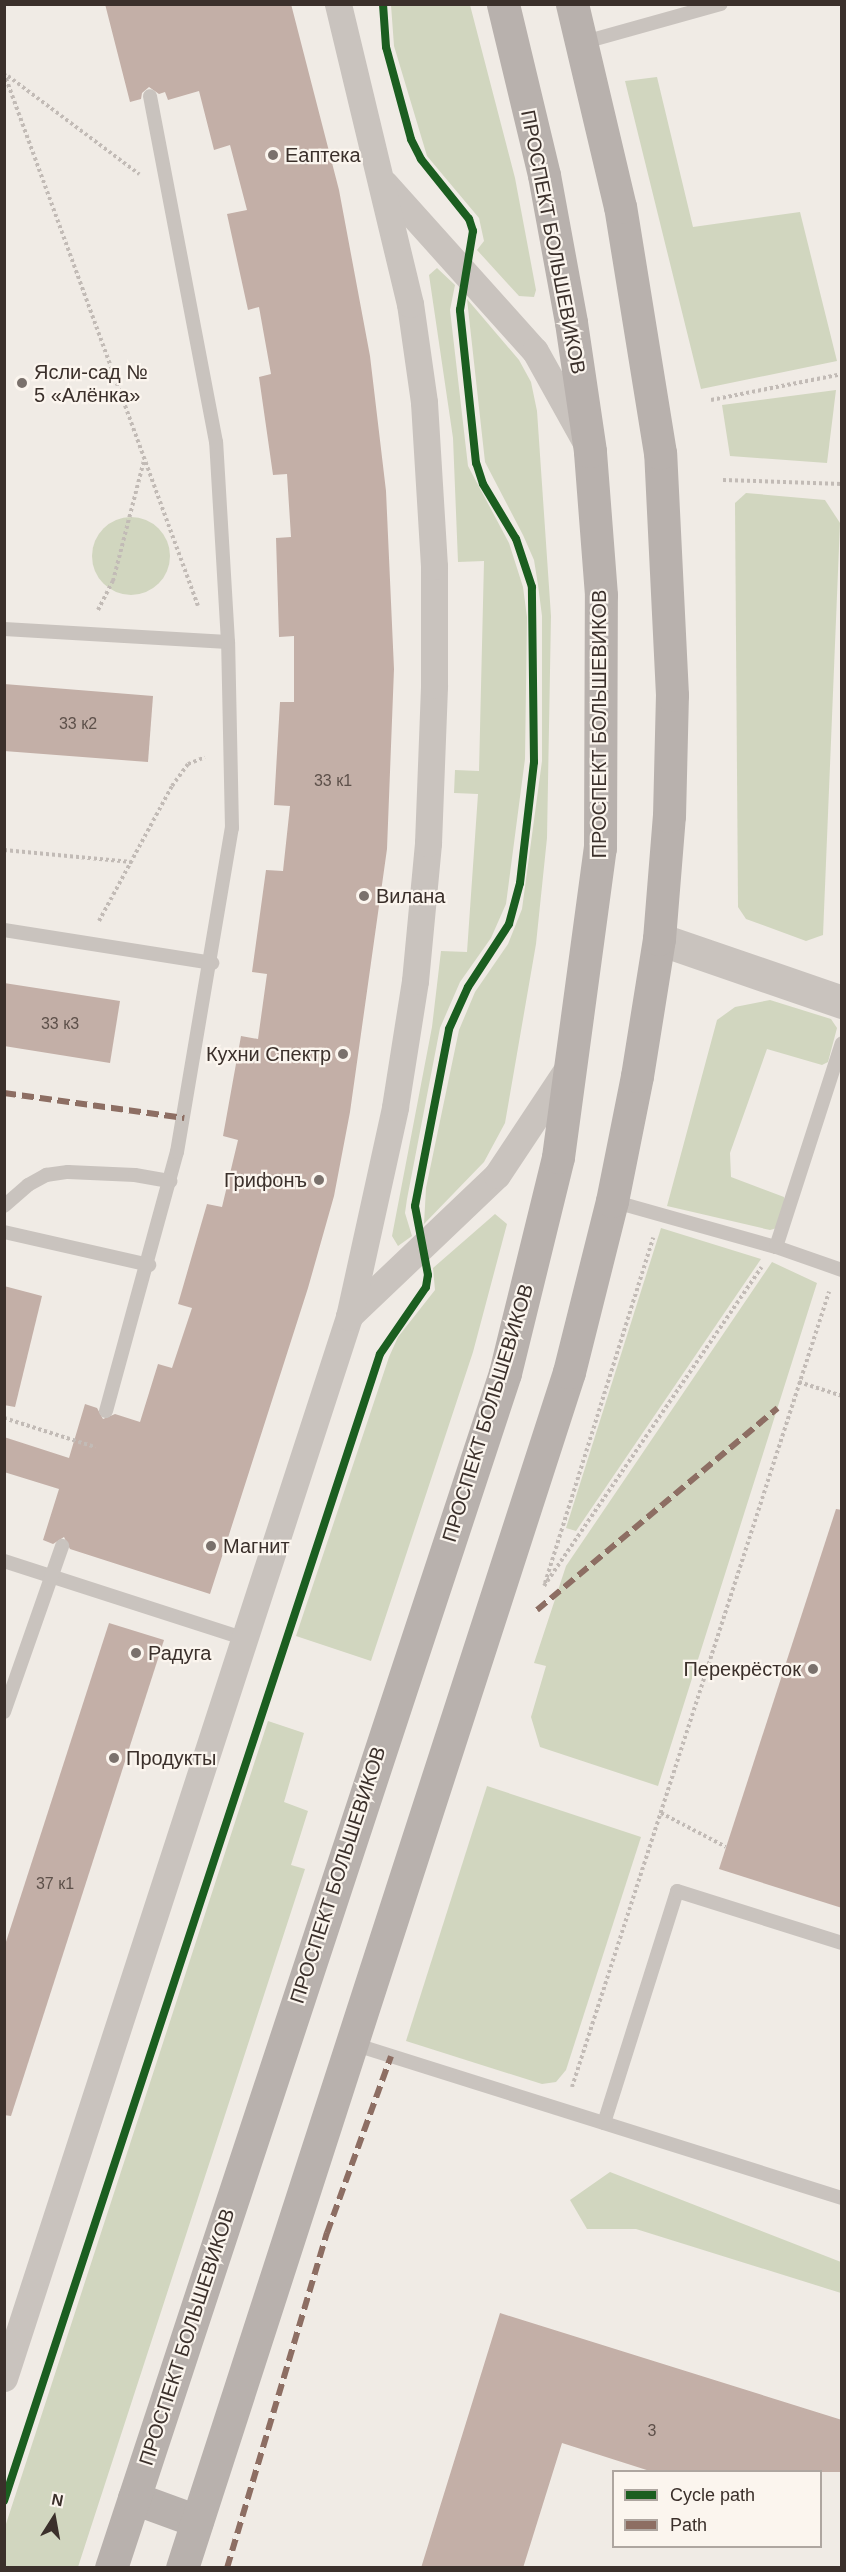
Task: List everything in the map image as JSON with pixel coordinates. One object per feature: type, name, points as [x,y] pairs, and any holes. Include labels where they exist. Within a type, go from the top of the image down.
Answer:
[{"type":"main road","name":"ПРОСПЕКТ БОЛЬШЕВИКОВ","points":[[111,2568],[505,1373],[558,1157],[570,1064],[589,951],[601,826],[601,595],[590,451],[544,175],[503,4]]},
{"type":"main road","points":[[182,2568],[350,2043],[549,1440],[596,1278],[637,1076],[658,939],[669,816],[672,695],[660,453],[620,207],[572,4]]},
{"type":"main road","points":[[134,2498],[197,2520]]},
{"type":"street","points":[[4,2378],[349,1317],[395,1107],[415,981],[428,843],[434,685],[434,566],[424,402],[410,304],[338,4]]},
{"type":"street","points":[[382,181],[535,351],[590,451]]},
{"type":"street","points":[[658,939],[842,1002]]},
{"type":"street","points":[[349,1317],[497,1175],[570,1064]]},
{"type":"lane","points":[[581,44],[720,4]]},
{"type":"lane","points":[[106,1411],[149,1265],[170,1181],[212,963],[232,828],[228,642],[216,442],[150,96]]},
{"type":"lane","points":[[4,629],[212,643],[228,642]]},
{"type":"lane","points":[[4,930],[212,963]]},
{"type":"lane","points":[[776,1246],[842,1043]]},
{"type":"lane","points":[[4,1206],[28,1185],[46,1176],[68,1172],[135,1175],[170,1181]]},
{"type":"lane","points":[[612,1201],[776,1246],[839,1269]]},
{"type":"lane","points":[[4,1232],[149,1265]]},
{"type":"lane","points":[[4,1712],[62,1546]]},
{"type":"lane","points":[[4,1561],[243,1638]]},
{"type":"lane","points":[[604,2123],[677,1891],[842,1943]]},
{"type":"lane","points":[[350,2043],[842,2198]]},
{"type":"path","points":[[6,74],[171,198]]},
{"type":"path","points":[[6,74],[212,643]]},
{"type":"path","points":[[711,400],[842,374]]},
{"type":"path","points":[[109,590],[144,459]]},
{"type":"path","points":[[723,480],[842,484]]},
{"type":"path","points":[[87,943],[188,764],[207,756],[231,754]]},
{"type":"path","points":[[4,850],[131,862]]},
{"type":"path","points":[[660,1214],[544,1586],[776,1246]]},
{"type":"path","points":[[565,2111],[800,1382],[839,1269]]},
{"type":"path","points":[[800,1382],[842,1396]]},
{"type":"path","points":[[4,1418],[95,1447]]},
{"type":"path","points":[[661,1813],[726,1847]]},
{"type":"green space","points":[[391,5],[470,5],[515,178],[536,290],[534,297],[519,296],[477,250],[484,241],[479,218],[427,156],[394,46]]},
{"type":"green space","points":[[657,77],[693,227],[800,212],[837,361],[701,389],[625,81]]},
{"type":"green space","points":[[437,268],[455,285],[450,310],[468,466],[509,543],[523,587],[527,617],[525,759],[506,904],[491,938],[460,982],[440,1028],[405,1213],[412,1236],[398,1246],[392,1236],[432,1027],[441,951],[467,952],[478,794],[454,793],[455,770],[479,771],[484,561],[458,562],[453,438],[429,275]]},
{"type":"green space","points":[[467,299],[519,360],[531,382],[537,411],[551,616],[547,838],[536,944],[505,1123],[484,1162],[424,1224],[426,1188],[459,1030],[475,992],[508,944],[522,909],[542,761],[542,616],[534,560],[485,462]]},
{"type":"green space","points":[[836,390],[827,463],[730,456],[722,405]]},
{"type":"green space","points":[[746,493],[825,500],[840,523],[823,935],[806,941],[746,919],[738,907],[735,503]]},
{"type":"green space","points":[[131,517],[146,520],[159,528],[167,541],[170,556],[167,571],[159,584],[146,592],[131,595],[116,592],[103,584],[95,571],[92,556],[95,541],[103,528],[116,520]]},
{"type":"green space","points":[[770,1000],[831,1019],[837,1028],[828,1062],[822,1065],[767,1049],[730,1153],[731,1177],[784,1197],[786,1204],[777,1228],[770,1230],[667,1206],[717,1020],[735,1007]]},
{"type":"green space","points":[[495,1214],[507,1224],[473,1352],[371,1661],[296,1636],[389,1357],[398,1337],[435,1290],[433,1268]]},
{"type":"green space","points":[[661,1228],[761,1259],[576,1531],[566,1528]]},
{"type":"green space","points":[[772,1262],[817,1283],[658,1786],[540,1747],[531,1717],[546,1666],[534,1663],[566,1566]]},
{"type":"green space","points":[[268,1721],[304,1733],[284,1802],[308,1811],[291,1865],[305,1869],[78,2567],[5,2567],[5,2527]]},
{"type":"green space","points":[[487,1786],[641,1837],[566,2070],[556,2082],[542,2084],[406,2041]]},
{"type":"green space","points":[[610,2172],[841,2262],[841,2293],[636,2229],[587,2229],[570,2200]]},
{"type":"building","points":[[105,4],[291,4],[339,190],[370,356],[386,491],[394,669],[387,849],[350,1112],[334,1196],[308,1288],[210,1594],[70,1549],[64,1537],[53,1544],[43,1540],[59,1489],[4,1472],[4,1437],[69,1458],[85,1404],[97,1408],[103,1419],[115,1414],[140,1422],[158,1364],[172,1368],[192,1308],[178,1304],[207,1204],[222,1207],[238,1140],[223,1136],[241,1036],[258,1039],[267,974],[252,972],[266,870],[283,871],[290,806],[274,805],[280,702],[294,702],[294,636],[279,637],[276,538],[291,537],[287,474],[273,475],[259,377],[271,374],[259,307],[248,310],[227,214],[247,210],[230,145],[214,150],[199,91],[168,100],[165,92],[159,94],[149,87],[142,93],[141,99],[130,102]]},
{"type":"building","points":[[4,684],[153,696],[148,762],[4,751]]},
{"type":"building","points":[[4,983],[120,1001],[110,1063],[4,1046]]},
{"type":"building","points":[[4,1286],[42,1296],[15,1407],[4,1405]]},
{"type":"building","name":"Перекрёсток","points":[[836,1509],[842,1510],[842,1908],[719,1869]]},
{"type":"building","points":[[109,1623],[164,1640],[11,2116],[4,2115],[4,1948]]},
{"type":"building","points":[[500,2313],[842,2420],[842,2472],[647,2470],[562,2443],[523,2568],[421,2568]]},
{"type":"marked path","points":[[4,1093],[184,1118]]},
{"type":"marked path","points":[[537,1610],[778,1408]]},
{"type":"marked path","points":[[227,2568],[327,2233],[391,2056]]},
{"type":"cycle path","points":[[4,2501],[380,1354],[426,1287],[428,1275],[415,1206],[449,1029],[468,987],[509,924],[520,883],[534,762],[532,587],[516,539],[483,484],[476,463],[460,310],[473,231],[469,219],[421,159],[411,139],[386,47],[383,4]]},
{"type":"place","name":"Еаптека","points":[[273,155]]},
{"type":"place","name":"Ясли-сад № 5 «Алёнка»","points":[[22,383]]},
{"type":"place","name":"Вилана","points":[[364,896]]},
{"type":"place","name":"Кухни Спектр","points":[[343,1054]]},
{"type":"place","name":"Грифонъ","points":[[319,1180]]},
{"type":"place","name":"Магнит","points":[[211,1546]]},
{"type":"place","name":"Радуга","points":[[136,1653]]},
{"type":"place","name":"Перекрёсток","points":[[813,1669]]},
{"type":"place","name":"Продукты","points":[[114,1758]]}]
